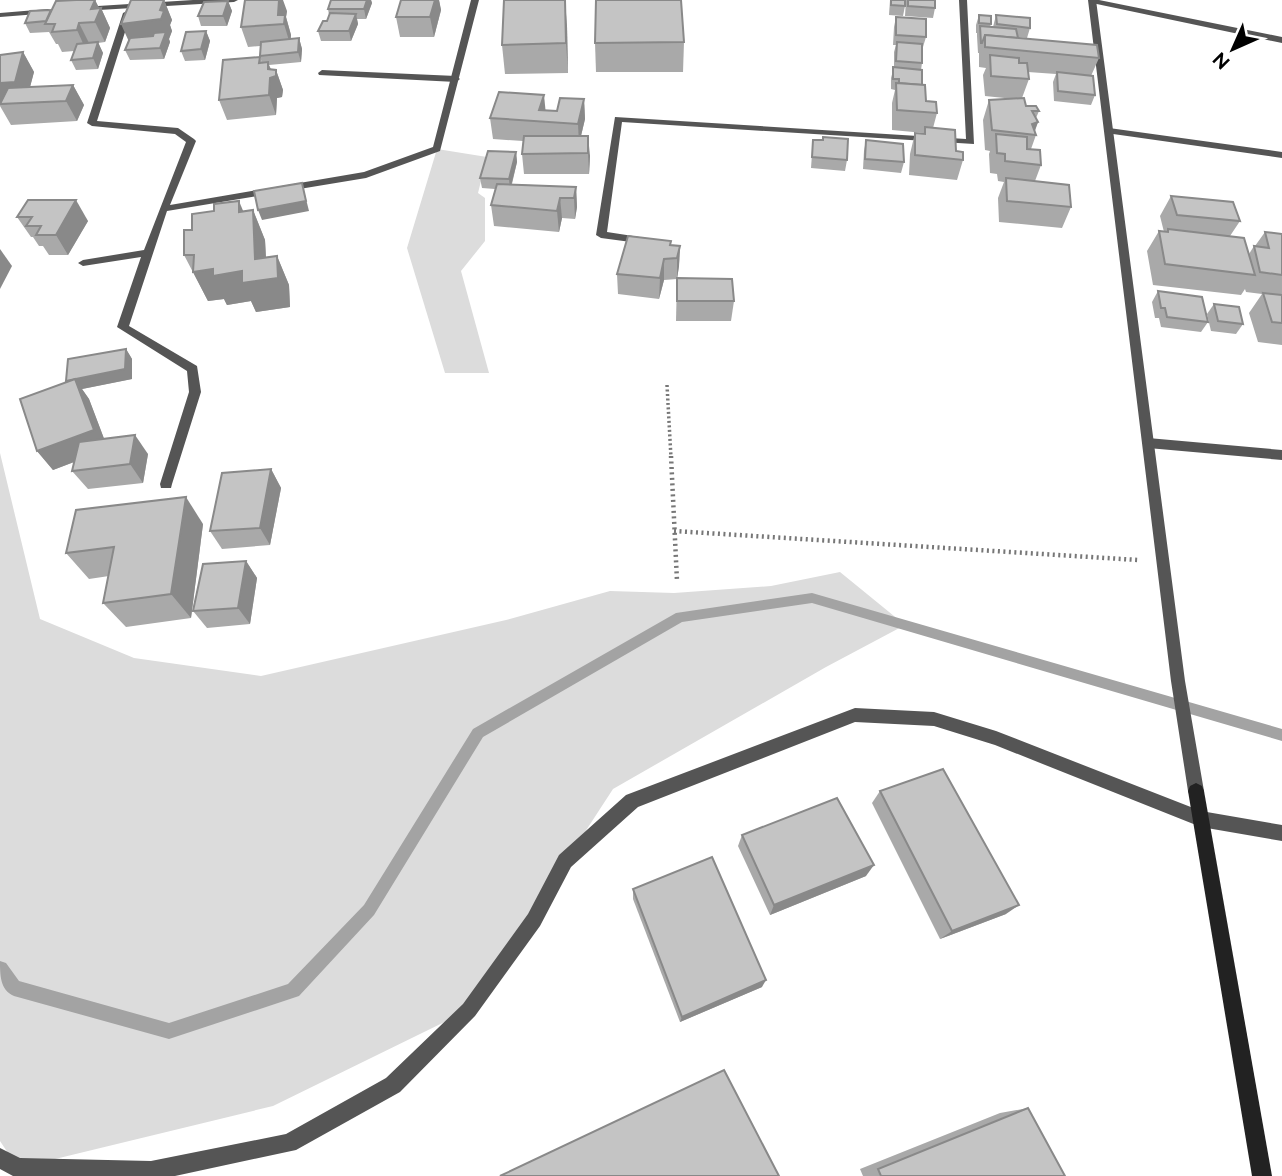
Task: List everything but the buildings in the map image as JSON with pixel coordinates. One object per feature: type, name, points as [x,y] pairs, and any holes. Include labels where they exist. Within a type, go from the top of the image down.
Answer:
[{"type":"street","points":[[69,10],[234,0]]},
{"type":"street","points":[[163,209],[366,175],[437,149],[475,0]]},
{"type":"street","points":[[653,242],[601,235],[618,119],[971,142],[963,0]]},
{"type":"street","points":[[1262,1176],[1178,681],[1092,1],[1282,40]]},
{"type":"street","points":[[129,7],[92,123],[178,131],[191,141],[163,209],[123,327],[193,369],[195,393],[166,484]]},
{"type":"street","points":[[0,15],[55,11]]},
{"type":"street","points":[[322,73],[456,79]]},
{"type":"street","points":[[1109,131],[1282,155]]},
{"type":"street","points":[[83,263],[148,253]]},
{"type":"street","points":[[1148,443],[1282,455]]},
{"type":"street","points":[[0,1158],[18,1168],[151,1171],[289,1143],[393,1085],[460,1019],[534,920],[565,860],[632,801],[855,715],[934,719],[996,738],[1201,819],[1282,833]]},
{"type":"path","points":[[667,385],[677,581]]},
{"type":"path","points":[[674,531],[1163,562]]},
{"type":"shaded area","points":[[437,149],[487,157],[478,193],[485,198],[485,241],[461,271],[489,373],[445,373],[407,248]]},
{"type":"shaded area","points":[[0,453],[40,619],[134,658],[261,676],[506,620],[610,591],[674,593],[771,586],[840,572],[905,625],[613,789],[469,1010],[273,1106],[18,1168],[0,1141]]},
{"type":"waterway","points":[[0,969],[14,988],[169,1031],[293,990],[369,910],[478,733],[680,617],[812,598],[1282,735]]}]
